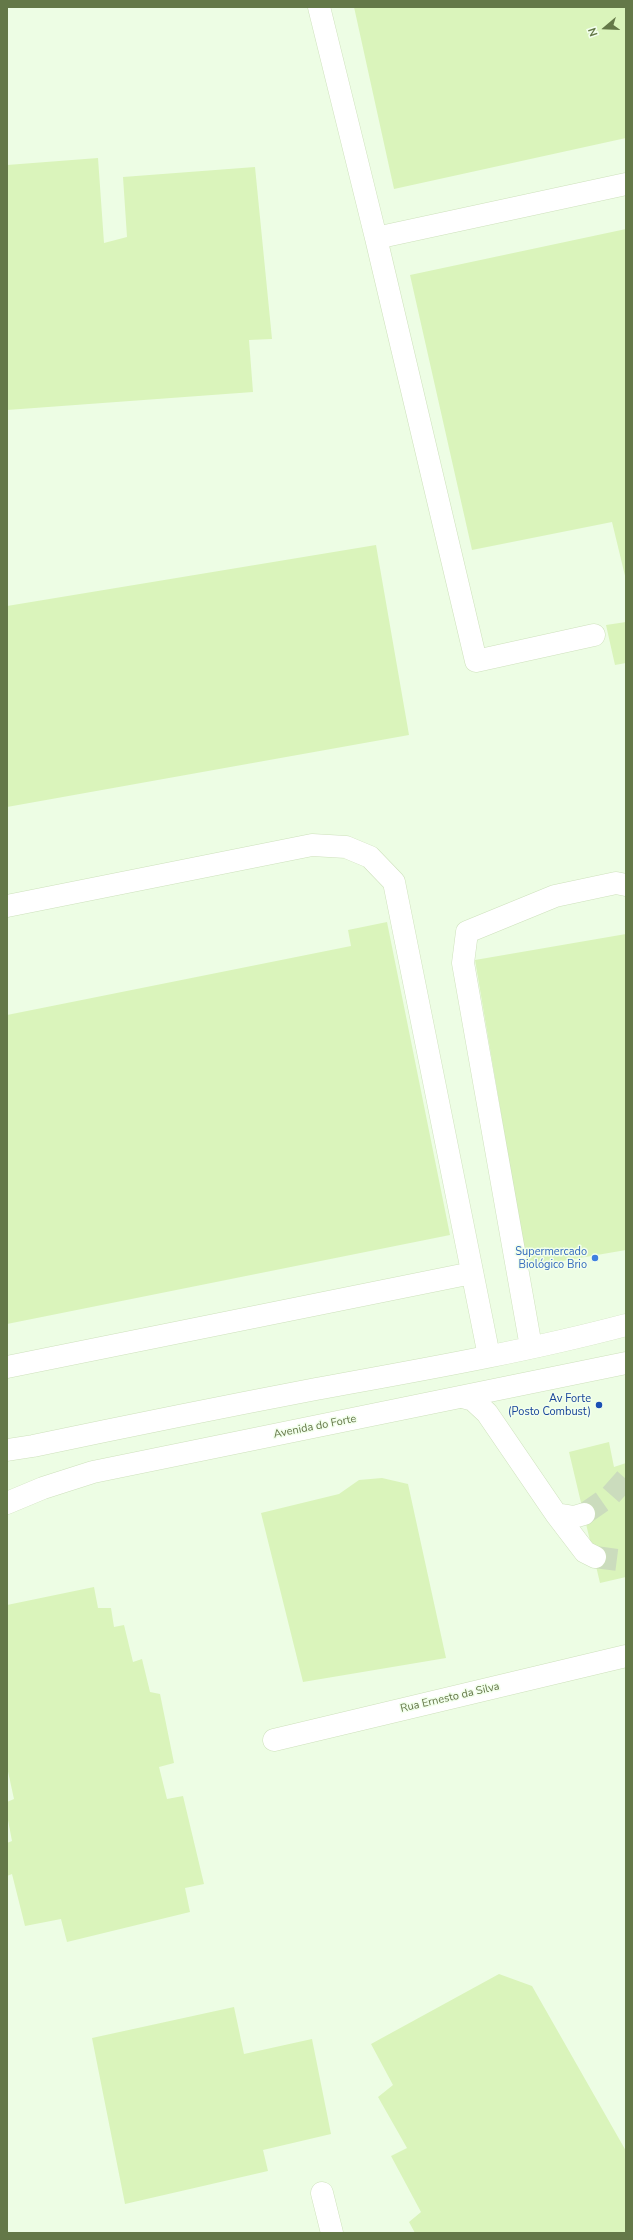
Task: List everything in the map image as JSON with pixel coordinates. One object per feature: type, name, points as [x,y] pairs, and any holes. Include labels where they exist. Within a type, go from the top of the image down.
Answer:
[{"type":"street","points":[[319,7],[376,238],[476,661],[594,635]]},
{"type":"street","points":[[376,238],[626,184]]},
{"type":"street","points":[[7,906],[312,845],[346,847],[370,857],[394,882],[489,1356]]},
{"type":"street","points":[[531,1347],[463,963],[467,932],[555,896],[616,883],[626,885]]},
{"type":"street","points":[[7,1367],[472,1273]]},
{"type":"street","points":[[7,1450],[34,1446],[230,1405],[489,1356],[626,1325]]},
{"type":"street","name":"Avenida do Forte","points":[[7,1502],[43,1488],[93,1472],[626,1363]]},
{"type":"street","points":[[462,1397],[473,1400],[487,1413],[556,1514],[585,1552],[595,1557]]},
{"type":"street","points":[[556,1514],[574,1517],[584,1514]]},
{"type":"street","name":"Rua Ernesto da Silva","points":[[274,1740],[626,1656]]},
{"type":"street","points":[[322,2194],[332,2233]]},
{"type":"building","points":[[354,7],[626,7],[626,138],[394,189]]},
{"type":"building","points":[[98,158],[104,243],[127,237],[123,177],[255,167],[272,339],[249,340],[253,392],[7,410],[7,165]]},
{"type":"building","points":[[626,229],[626,580],[612,522],[472,550],[410,275]]},
{"type":"building","points":[[376,545],[409,735],[7,807],[7,606]]},
{"type":"building","points":[[626,622],[626,663],[615,665],[606,625]]},
{"type":"building","points":[[387,922],[450,1235],[7,1324],[7,1015],[351,946],[348,930]]},
{"type":"building","points":[[626,934],[626,1250],[527,1267],[475,960]]},
{"type":"building","points":[[609,1442],[614,1467],[626,1463],[626,1577],[600,1583],[569,1452]]},
{"type":"building","points":[[382,1478],[408,1484],[446,1658],[303,1682],[261,1513],[339,1494],[359,1480]]},
{"type":"building","points":[[94,1587],[98,1608],[111,1608],[114,1627],[124,1625],[133,1662],[142,1659],[150,1692],[160,1694],[174,1763],[159,1767],[167,1799],[183,1796],[204,1884],[185,1888],[190,1912],[67,1942],[61,1919],[25,1926],[12,1874],[7,1876],[7,1843],[12,1841],[7,1815],[7,1802],[14,1799],[7,1767],[7,1605]]},
{"type":"building","points":[[499,1974],[532,1986],[626,2151],[626,2233],[415,2233],[409,2222],[421,2212],[391,2156],[407,2148],[378,2097],[393,2085],[371,2044]]},
{"type":"building","points":[[234,2007],[244,2054],[312,2039],[331,2134],[263,2150],[268,2171],[125,2204],[92,2038]]},
{"type":"tunnel","points":[[584,1514],[610,1496],[626,1478]]},
{"type":"tunnel","points":[[595,1557],[626,1561]]},
{"type":"place","name":"Supermercado Biológico Brio","points":[[595,1258]]},
{"type":"place","name":"Av Forte (Posto Combust)","points":[[599,1405]]}]
